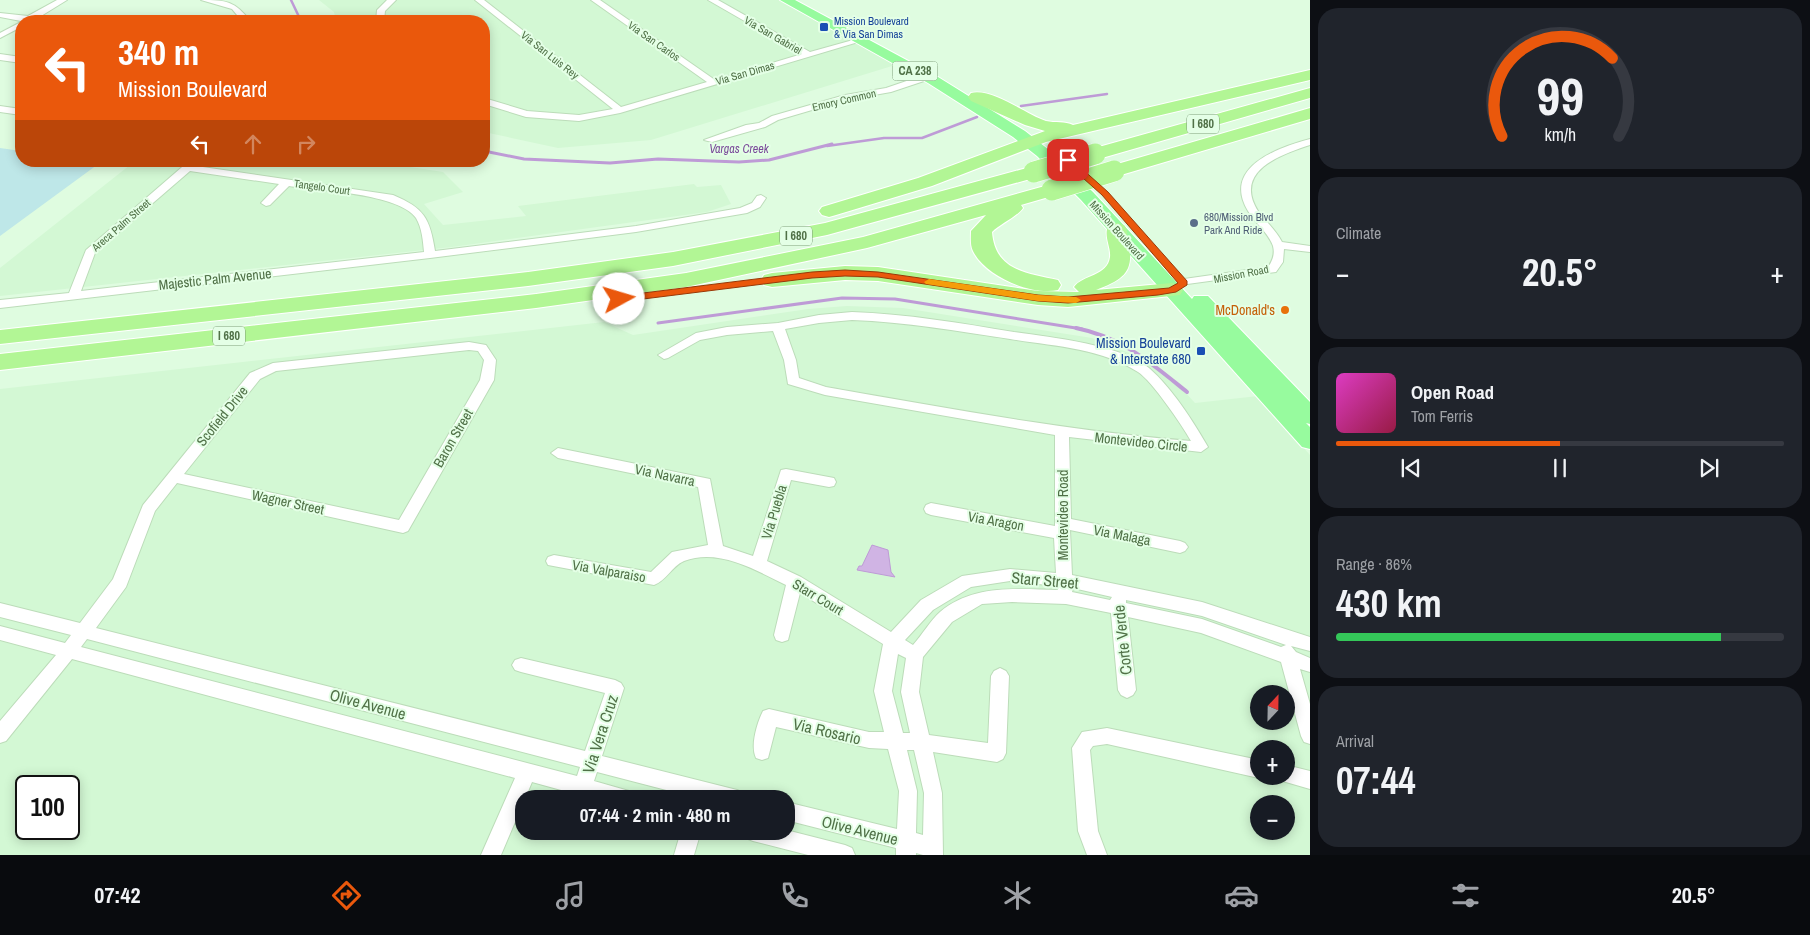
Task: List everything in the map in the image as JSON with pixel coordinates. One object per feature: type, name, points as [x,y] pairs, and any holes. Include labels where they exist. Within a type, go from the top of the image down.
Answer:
[{"type":"highway","points":[[316,302],[599,260],[746,231],[888,194],[1035,140],[1310,74]]},
{"type":"highway","name":"I 680","points":[[0,337],[578,273],[719,252],[861,221],[1310,93]]},
{"type":"highway","points":[[977,97],[990,100],[1025,120],[1041,126],[1061,128],[1096,125]]},
{"type":"highway","name":"I 680","points":[[0,362],[629,289],[780,262],[881,239],[1310,113]]},
{"type":"highway","points":[[1052,190],[996,217],[987,224],[981,232],[983,250],[991,261],[1022,278],[1046,284],[1085,287],[1173,285]]},
{"type":"highway","points":[[1085,287],[1102,280],[1117,266],[1121,257],[1115,237],[1116,229]]},
{"type":"highway","points":[[458,310],[638,298],[812,275],[845,273],[878,274],[1038,298],[1068,300],[1173,285]]},
{"type":"main road","name":"Mission Boulevard","points":[[786,0],[946,77],[977,97],[1105,193],[1173,285],[1310,442]]},
{"type":"main road","name":"Mission Boulevard","points":[[801,0],[926,77],[1035,140],[1116,229],[1310,416]]},
{"type":"street","points":[[37,15],[63,0]]},
{"type":"street","points":[[205,0],[235,6],[242,15]]},
{"type":"street","points":[[381,15],[381,10],[392,0]]},
{"type":"street","name":"Via San Luis Rey","points":[[479,0],[620,110]]},
{"type":"street","name":"Via San Carlos","points":[[595,0],[714,83]]},
{"type":"street","name":"Via San Gabriel","points":[[712,0],[809,55]]},
{"type":"street","points":[[0,15],[15,18]]},
{"type":"street","points":[[0,36],[15,27]]},
{"type":"street","name":"Via San Dimas","points":[[490,103],[526,114],[579,118],[620,110],[865,39]]},
{"type":"street","points":[[0,57],[15,59]]},
{"type":"street","name":"Emory Common","points":[[709,140],[749,127],[762,125],[775,118],[845,98],[888,90],[926,77]]},
{"type":"street","points":[[0,109],[15,111]]},
{"type":"street","name":"Mission Road","points":[[1173,285],[1272,270],[1278,263],[1280,254],[1278,245],[1269,230],[1253,211],[1248,199],[1248,180],[1252,171],[1268,157],[1310,142]]},
{"type":"street","name":"Areca Palm Street","points":[[74,295],[90,252],[189,167]]},
{"type":"street","name":"Tangelo Court","points":[[202,167],[390,197],[418,211],[424,219],[430,255]]},
{"type":"street","points":[[266,203],[287,182]]},
{"type":"street","name":"Majestic Palm Avenue","points":[[0,304],[430,255],[716,217],[743,211],[756,205],[761,198]]},
{"type":"street","points":[[1278,245],[1310,249]]},
{"type":"street","name":"Montevideo Circle","points":[[852,316],[901,318],[1080,346],[1114,355],[1144,370],[1186,420],[1201,447],[1127,442],[1062,433],[825,391],[793,381],[790,360],[778,327],[819,318],[852,316]]},
{"type":"street","points":[[664,354],[696,337],[727,331],[778,327]]},
{"type":"street","name":"Scofield Drive","points":[[0,735],[69,651],[120,582],[148,508],[255,376],[273,367],[468,346],[482,348]]},
{"type":"street","name":"Baron Street","points":[[403,527],[487,380],[490,360],[482,348]]},
{"type":"street","name":"Montevideo Road","points":[[1062,433],[1062,528],[1065,588]]},
{"type":"street","name":"Via Navarra","points":[[558,452],[705,483],[716,550]]},
{"type":"street","name":"Via Puebla","points":[[758,564],[786,474],[829,482]]},
{"type":"street","name":"Wagner Street","points":[[174,477],[403,527]]},
{"type":"street","name":"Via Aragon","points":[[931,509],[1062,528]]},
{"type":"street","name":"Via Malaga","points":[[1062,528],[1180,547]]},
{"type":"street","name":"Via Valparaiso","points":[[554,561],[654,578],[678,556],[716,550]]},
{"type":"street","name":"Starr Court","points":[[716,550],[758,564],[795,582],[915,655]]},
{"type":"street","name":"Starr Street","points":[[892,642],[927,605],[968,581],[1010,575],[1065,588],[1118,608],[1202,626],[1310,665]]},
{"type":"street","points":[[782,634],[795,582]]},
{"type":"street","name":"Starr Street","points":[[915,655],[946,618],[980,598],[1065,588],[1116,590],[1202,608],[1283,637],[1310,644]]},
{"type":"street","name":"Corte Verde","points":[[1116,590],[1127,690]]},
{"type":"street","name":"Olive Avenue","points":[[0,610],[592,763],[686,790]]},
{"type":"street","name":"Olive Avenue","points":[[0,633],[594,790]]},
{"type":"street","points":[[1283,637],[1310,736]]},
{"type":"street","points":[[892,642],[883,691],[908,791],[906,848]]},
{"type":"street","points":[[915,655],[910,692],[933,793],[933,851]]},
{"type":"street","name":"Via Vera Cruz","points":[[521,665],[615,688],[583,787]]},
{"type":"street","name":"Via Rosario","points":[[762,752],[769,717],[870,740],[897,743],[921,742],[997,753],[1000,676]]},
{"type":"street","points":[[1097,855],[1088,831],[1081,748],[1088,738],[1107,736],[1250,766]]},
{"type":"street","points":[[491,855],[527,772]]},
{"type":"street","points":[[1295,776],[1310,780]]},
{"type":"street","name":"Olive Avenue","points":[[795,814],[906,848],[933,851]]},
{"type":"street","points":[[684,855],[688,840]]},
{"type":"street","name":"Olive Avenue","points":[[788,840],[845,855]]},
{"type":"shaded area","points":[[319,0],[788,0],[781,2],[891,60],[892,66],[651,140],[558,148],[490,133],[490,15],[335,15],[334,12]]},
{"type":"shaded area","points":[[0,148],[15,150],[15,167],[94,167],[0,236]]},
{"type":"shaded area","points":[[127,167],[410,167],[443,172],[463,192],[424,204],[443,225],[526,216],[518,206],[694,184],[697,187],[721,185],[731,204],[707,212],[452,247],[0,296],[0,268]]},
{"type":"shaded area","points":[[847,306],[903,308],[1092,338],[1149,361],[1173,379],[1195,403],[1258,396],[1310,455],[1310,855],[0,855],[0,389],[604,322],[633,335],[808,309]]},
{"type":"shaded area","points":[[872,545],[888,550],[891,572],[895,577],[857,570],[859,566],[862,566]]},
{"type":"waterway","points":[[291,0],[298,15]]},
{"type":"waterway","name":"Vargas Creek","points":[[1021,106],[1107,94]]},
{"type":"waterway","name":"Vargas Creek","points":[[827,146],[884,138],[922,138],[977,117]]},
{"type":"waterway","name":"Vargas Creek","points":[[490,152],[524,159],[610,163],[658,159],[739,162],[769,160],[832,144]]},
{"type":"waterway","points":[[658,323],[842,298],[895,299],[1076,328]]},
{"type":"waterway","points":[[1076,328],[1082,329]]},
{"type":"waterway","points":[[1076,328],[1108,338],[1135,352],[1187,392]]},
{"type":"slow traffic","points":[[929,282],[1038,298],[1076,300]]},
{"type":"place","name":"Mission Boulevard & Via San Dimas","points":[[824,27]]},
{"type":"place","name":"680/Mission Blvd Park And Ride","points":[[1194,223]]},
{"type":"place","name":"McDonald's","points":[[1285,310]]},
{"type":"place","name":"Mission Boulevard & Interstate 680","points":[[1201,351]]},
{"type":"route","points":[[619,299],[812,275],[845,273],[878,274],[1038,298],[1068,300],[1095,299],[1172,290],[1184,283],[1105,193],[1068,160]]}]
